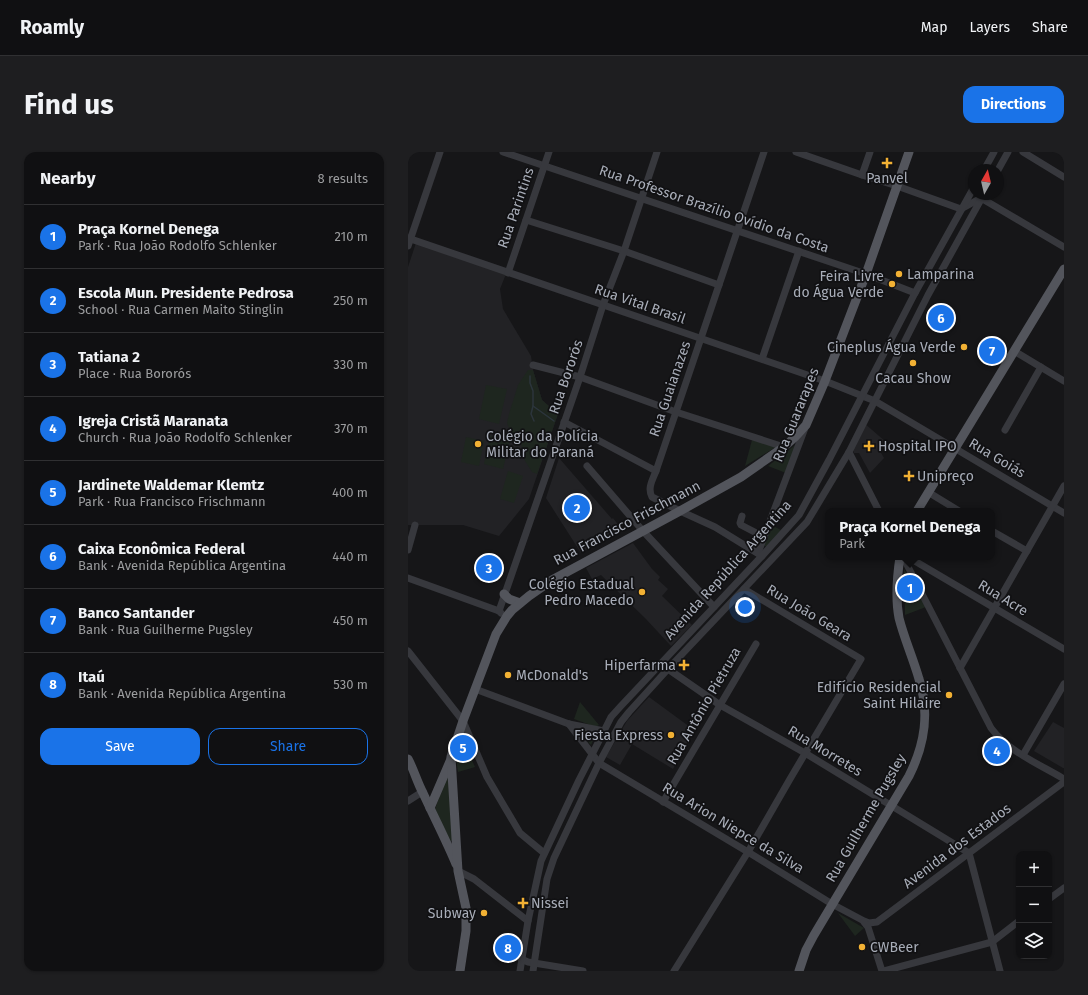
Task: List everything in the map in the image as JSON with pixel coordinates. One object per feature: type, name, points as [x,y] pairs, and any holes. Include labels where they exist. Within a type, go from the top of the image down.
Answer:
[{"type":"main road","name":"Rua Guararapes","points":[[806,426],[866,274],[908,152]]},
{"type":"main road","points":[[919,508],[1064,269]]},
{"type":"main road","name":"Rua Francisco Frischmann","points":[[460,971],[466,931],[466,908],[458,871],[451,757],[462,721],[496,634],[507,616],[520,603],[552,580],[680,511],[741,476],[784,446],[806,426]]},
{"type":"main road","name":"Rua Guilherme Pugsley","points":[[799,971],[806,950],[909,776],[917,758],[922,741],[925,719],[923,694],[920,680],[902,628],[898,606],[897,583],[900,560]]},
{"type":"main road","points":[[504,594],[509,599],[520,603]]},
{"type":"main road","points":[[430,808],[451,757]]},
{"type":"main road","points":[[408,759],[414,770],[422,792],[449,846],[458,871]]},
{"type":"street","points":[[409,241],[440,152]]},
{"type":"street","name":"Rua Professor Brazílio Ovídio da Costa","points":[[503,152],[738,230],[915,292]]},
{"type":"street","name":"Rua Parintins","points":[[508,273],[549,152]]},
{"type":"street","name":"Rua Bororós","points":[[498,611],[580,378],[603,305],[624,251],[657,152]]},
{"type":"street","name":"Rua Guaianazes","points":[[680,511],[652,497],[649,492],[649,488],[764,152]]},
{"type":"street","points":[[796,152],[961,209],[976,200]]},
{"type":"street","points":[[862,175],[870,152]]},
{"type":"street","points":[[987,164],[994,152]]},
{"type":"street","points":[[1001,164],[1008,152]]},
{"type":"street","points":[[1023,152],[1064,177]]},
{"type":"street","name":"Avenida República Argentina","points":[[520,971],[528,921],[541,861],[611,717],[714,607],[760,554],[799,515],[826,467],[915,292],[968,197]]},
{"type":"street","name":"Avenida República Argentina","points":[[533,967],[547,879],[557,851],[599,763],[621,722],[668,668],[807,522],[849,452],[932,288],[980,200]]},
{"type":"street","points":[[988,200],[1064,247]]},
{"type":"street","points":[[526,220],[624,251],[719,285]]},
{"type":"street","name":"Rua Vital Brasil","points":[[409,241],[701,338],[825,381],[862,396]]},
{"type":"street","points":[[762,359],[798,251]]},
{"type":"street","points":[[1014,351],[1064,381]]},
{"type":"street","points":[[532,365],[580,378],[676,412],[784,446]]},
{"type":"street","points":[[1005,430],[1041,367]]},
{"type":"street","name":"Rua Goiás","points":[[862,396],[875,401],[1064,513]]},
{"type":"street","points":[[564,422],[656,471]]},
{"type":"street","name":"Rua Guararapes","points":[[760,554],[764,537],[806,426]]},
{"type":"street","points":[[849,452],[877,508]]},
{"type":"street","points":[[588,466],[642,531],[714,607]]},
{"type":"street","points":[[960,668],[1064,486]]},
{"type":"street","points":[[928,492],[954,508]]},
{"type":"street","points":[[680,511],[716,527],[760,554]]},
{"type":"street","points":[[742,516],[740,523],[741,526],[764,537]]},
{"type":"street","points":[[408,550],[415,525]]},
{"type":"street","points":[[995,533],[1026,551]]},
{"type":"street","points":[[905,560],[991,728],[1001,740],[1064,779]]},
{"type":"street","name":"Rua Acre","points":[[913,560],[1064,649]]},
{"type":"street","points":[[408,578],[498,611],[507,616]]},
{"type":"street","name":"Rua João Geara","points":[[744,589],[861,659],[805,753]]},
{"type":"street","name":"Rua Antônio Pietruza","points":[[663,802],[756,644]]},
{"type":"street","points":[[408,651],[462,721],[487,777],[520,833],[544,853]]},
{"type":"street","name":"Rua Morretes","points":[[668,668],[720,705],[805,753],[969,853]]},
{"type":"street","points":[[1023,755],[1064,684]]},
{"type":"street","points":[[475,689],[569,724],[604,731]]},
{"type":"street","name":"Rua Arion Niepce da Silva","points":[[569,724],[599,763],[832,904],[864,921]]},
{"type":"street","points":[[674,971],[748,852],[805,753]]},
{"type":"street","name":"Avenida dos Estados","points":[[864,921],[869,923],[877,922],[1064,782]]},
{"type":"street","points":[[408,800],[422,792]]},
{"type":"street","points":[[969,853],[1000,971]]},
{"type":"street","points":[[458,871],[474,879],[528,921]]},
{"type":"street","points":[[1052,897],[1064,888]]},
{"type":"street","points":[[864,921],[868,927],[883,971],[992,942],[1016,923]]},
{"type":"street","points":[[521,959],[528,962],[533,967],[583,971]]},
{"type":"shaded area","name":"Colégio da Polícia Militar do Paraná","points":[[416,243],[506,274],[500,289],[503,309],[531,356],[533,370],[542,400],[558,414],[529,499],[499,536],[463,525],[408,525],[408,267]]},
{"type":"shaded area","points":[[528,370],[533,370],[542,400],[558,414],[537,474],[532,472],[524,459],[521,443],[510,430],[507,423],[518,385]]},
{"type":"shaded area","points":[[486,385],[507,389],[499,424],[479,419]]},
{"type":"shaded area","name":"Hospital IPO","points":[[864,423],[886,442],[880,451],[884,458],[870,473],[859,453],[854,453],[853,450]]},
{"type":"shaded area","points":[[490,436],[510,440],[503,469],[484,464]]},
{"type":"shaded area","points":[[466,437],[484,441],[479,466],[461,462]]},
{"type":"shaded area","points":[[752,440],[776,447],[745,466]]},
{"type":"shaded area","points":[[799,442],[786,473],[768,466]]},
{"type":"shaded area","points":[[559,458],[622,530],[581,553],[546,498]]},
{"type":"shaded area","points":[[508,471],[523,476],[514,503],[500,499]]},
{"type":"shaded area","points":[[771,525],[781,530],[767,547],[763,545]]},
{"type":"shaded area","name":"Colégio Estadual Pedro Macedo","points":[[633,543],[652,569],[660,577],[658,580],[668,589],[662,596],[692,625],[671,646],[601,575],[592,579],[586,568]]},
{"type":"shaded area","points":[[904,569],[926,607],[905,615]]},
{"type":"shaded area","points":[[649,697],[694,730],[673,769],[632,744],[620,765],[606,757],[627,721]]},
{"type":"shaded area","points":[[580,702],[599,725],[596,727],[574,719]]},
{"type":"shaded area","points":[[1053,722],[1064,728],[1064,768],[1034,751]]},
{"type":"shaded area","points":[[575,728],[597,732],[591,745]]},
{"type":"shaded area","points":[[462,738],[475,767],[458,772],[456,758]]},
{"type":"shaded area","points":[[450,767],[459,840],[450,841],[435,809]]},
{"type":"shaded area","points":[[838,913],[864,928],[855,936]]},
{"type":"waterway","points":[[530,376],[530,383],[533,391],[533,406],[531,414],[534,421]]},
{"type":"waterway","points":[[533,406],[554,421]]},
{"type":"place","name":"Panvel","points":[[887,163]]},
{"type":"place","name":"Lamparina","points":[[899,274]]},
{"type":"place","name":"Feira Livre do Água Verde","points":[[892,284]]},
{"type":"place","name":"Caixa Econômica Federal","points":[[941,318]]},
{"type":"place","name":"Cineplus Água Verde","points":[[964,347]]},
{"type":"place","name":"Banco Santander","points":[[992,351]]},
{"type":"place","name":"Cacau Show","points":[[913,363]]},
{"type":"place","name":"Colégio da Polícia Militar do Paraná","points":[[478,444]]},
{"type":"place","name":"Hospital IPO","points":[[869,446]]},
{"type":"place","name":"Unipreço","points":[[909,476]]},
{"type":"place","name":"Escola Mun. Presidente Pedrosa","points":[[577,508]]},
{"type":"place","name":"Tatiana 2","points":[[489,568]]},
{"type":"place","name":"Praça Kornel Denega","points":[[910,588]]},
{"type":"place","name":"Colégio Estadual Pedro Macedo","points":[[642,592]]},
{"type":"place","name":"Hiperfarma","points":[[684,665]]},
{"type":"place","name":"McDonald's","points":[[508,675]]},
{"type":"place","name":"Edifício Residencial Saint Hilaire","points":[[949,695]]},
{"type":"place","name":"Fiesta Express","points":[[671,735]]},
{"type":"place","name":"Jardinete Waldemar Klemtz","points":[[463,748]]},
{"type":"place","name":"Igreja Cristã Maranata","points":[[997,751]]},
{"type":"place","name":"Nissei","points":[[523,903]]},
{"type":"place","name":"Subway","points":[[484,913]]},
{"type":"place","name":"CWBeer","points":[[862,947]]},
{"type":"place","name":"Itaú","points":[[508,948]]}]
